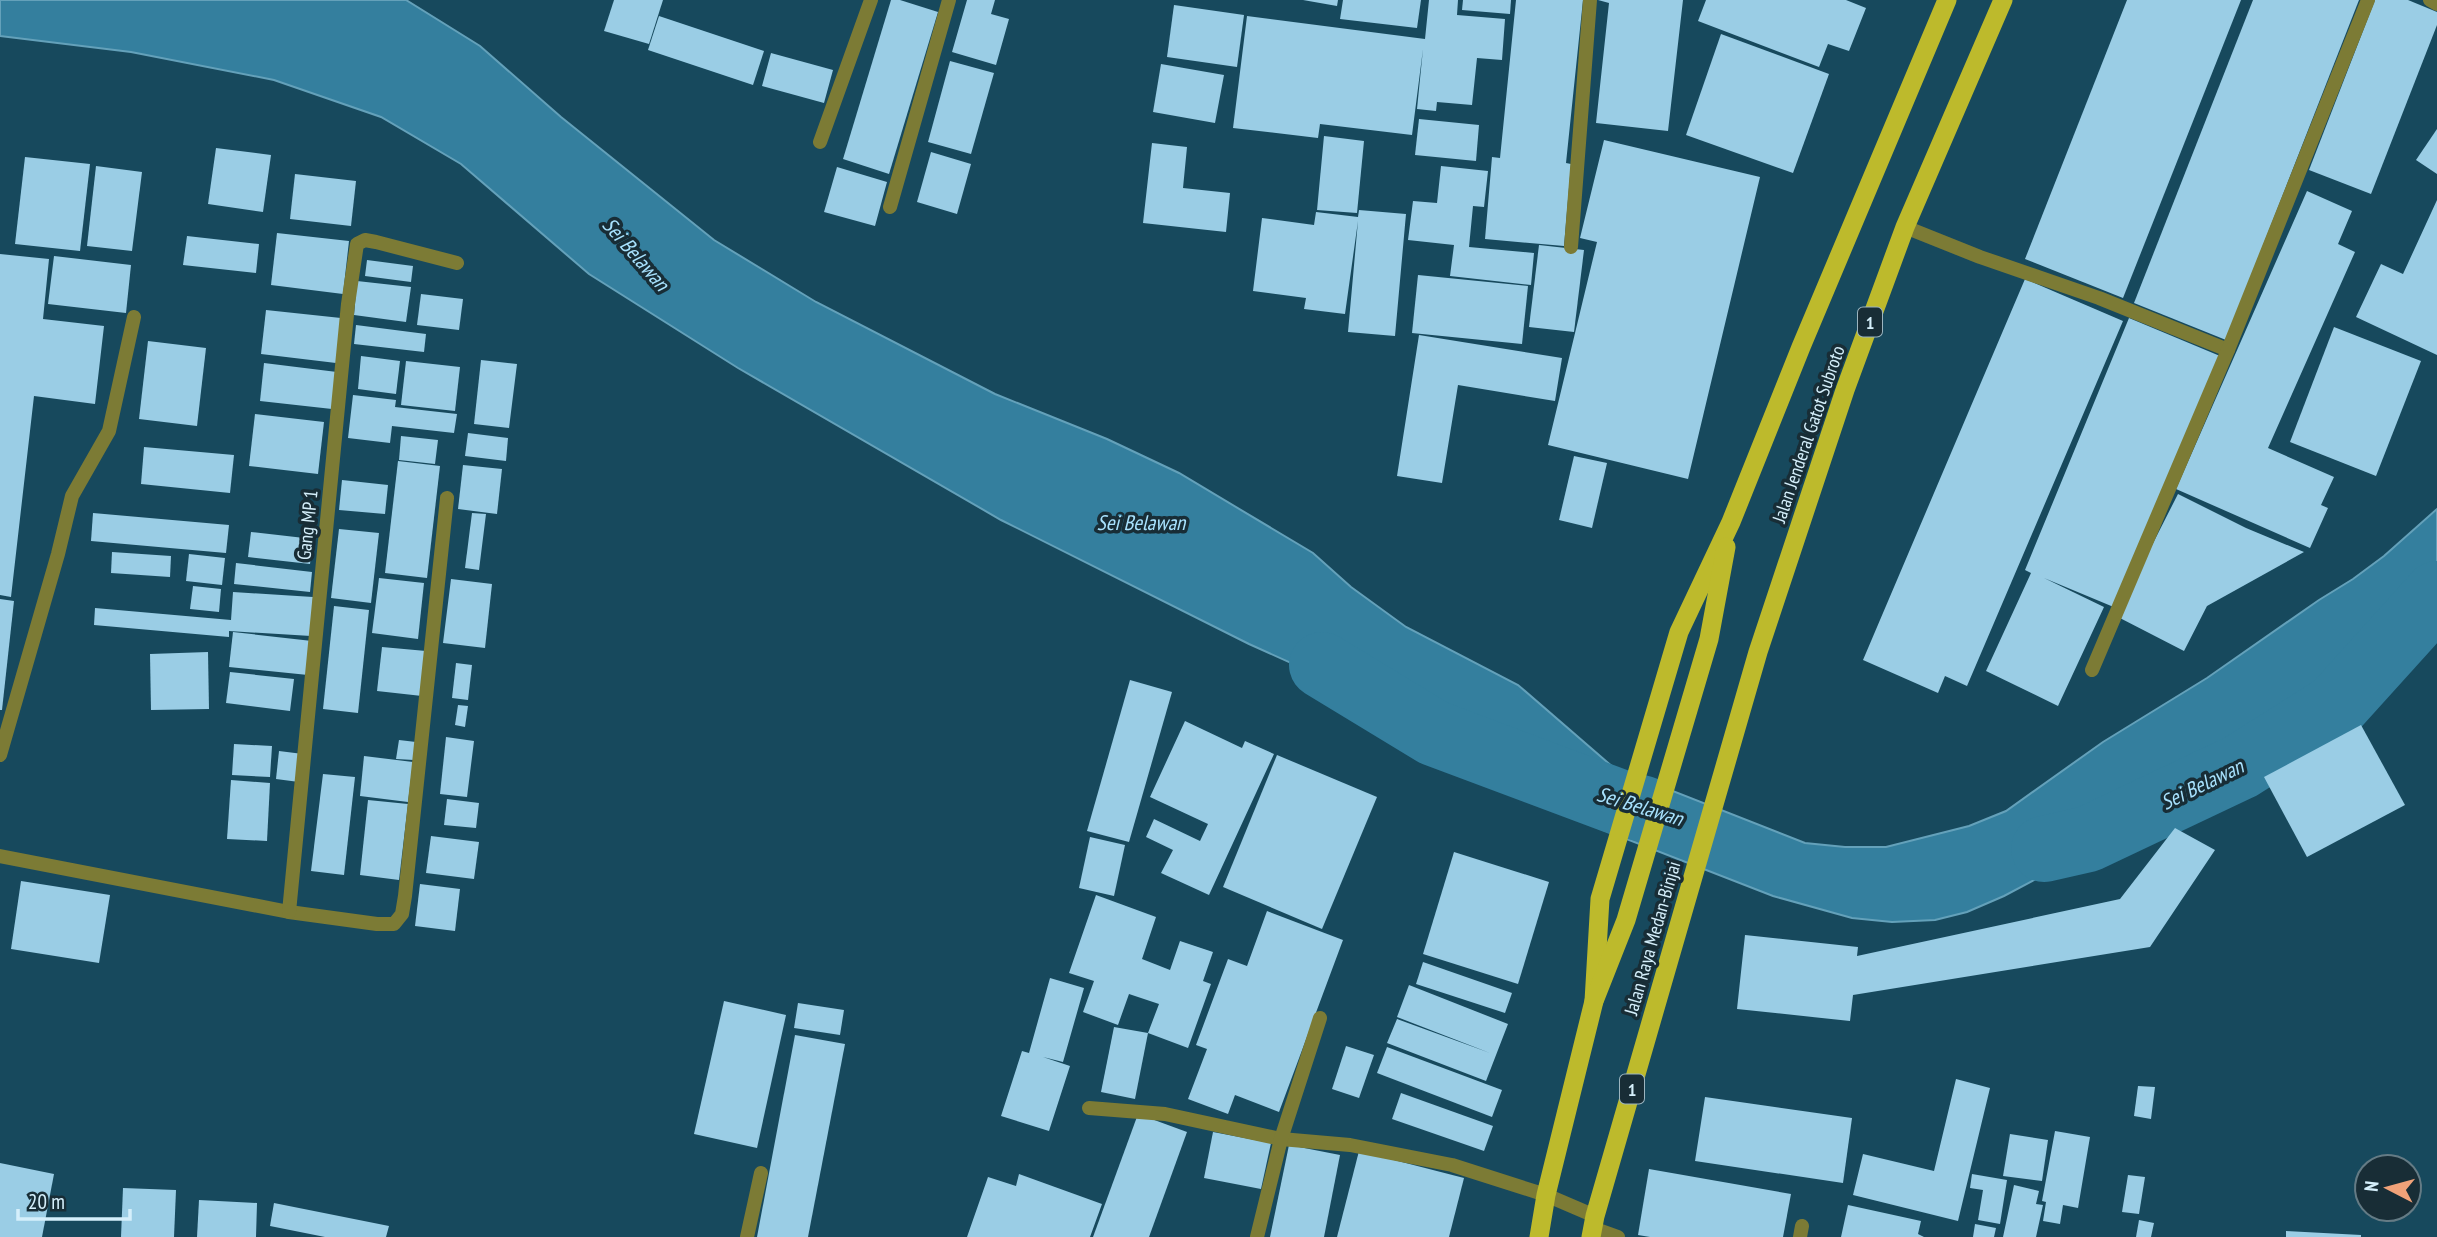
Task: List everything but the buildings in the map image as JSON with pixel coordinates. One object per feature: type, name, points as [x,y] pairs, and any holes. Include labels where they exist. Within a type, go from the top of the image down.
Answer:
[{"type":"highway","name":"Jalan Jenderal Gatot Subroto","points":[[1679,632],[1731,522],[1947,0]]},
{"type":"highway","name":"Jalan Jenderal Gatot Subroto","points":[[1758,652],[1845,390],[1905,228],[2003,0]]},
{"type":"highway","name":"Jalan Jenderal Gatot Subroto","points":[[1709,639],[1731,522]]},
{"type":"highway","name":"Jalan Raya Medan-Binjai","points":[[1594,1001],[1600,899],[1679,632]]},
{"type":"highway","name":"Jalan Raya Medan-Binjai","points":[[1539,1237],[1546,1195],[1594,1001],[1626,920],[1709,639]]},
{"type":"highway","name":"Jalan Raya Medan-Binjai","points":[[1593,1227],[1758,652]]},
{"type":"street","points":[[820,142],[871,0]]},
{"type":"street","points":[[890,207],[949,0]]},
{"type":"street","points":[[1571,247],[1590,0]]},
{"type":"street","points":[[2092,670],[2228,351],[2368,0]]},
{"type":"street","points":[[2430,0],[2437,4]]},
{"type":"street","points":[[1905,228],[2099,298],[2228,351]]},
{"type":"street","name":"Gang MP 1","points":[[289,912],[345,332],[357,244],[365,240],[376,242],[457,263]]},
{"type":"street","points":[[0,755],[72,496],[109,431],[134,317]]},
{"type":"street","points":[[0,856],[289,912],[394,924],[402,914],[405,896],[447,498]]},
{"type":"street","points":[[1257,1237],[1281,1139],[1320,1018]]},
{"type":"street","points":[[1089,1108],[1165,1114],[1281,1139],[1350,1145],[1452,1165],[1546,1195],[1593,1227],[1618,1237]]},
{"type":"street","points":[[747,1237],[761,1173]]},
{"type":"water","name":"Sei Belawan","points":[[0,0],[406,0],[480,46],[561,117],[714,240],[816,302],[995,394],[1107,439],[1179,473],[1313,553],[1351,587],[1406,627],[1518,685],[1614,768],[1805,843],[1886,847],[1969,826],[2006,811],[2103,742],[2207,678],[2353,579],[2384,556],[2437,509],[2437,604],[2403,645],[2352,684],[2204,768],[2154,800],[2107,837],[2057,868],[1967,912],[1935,920],[1892,922],[1852,918],[1773,896],[1598,828],[1543,763],[1413,718],[1249,644],[1001,520],[738,368],[589,274],[461,164],[381,117],[274,80],[131,52],[0,36]]},
{"type":"waterway","name":"Sei Belawan","points":[[2044,849],[2088,839],[2240,767],[2335,707],[2437,594]]},
{"type":"waterway","name":"Sei Belawan","points":[[1322,665],[1434,733],[1621,803],[1644,809]]}]
